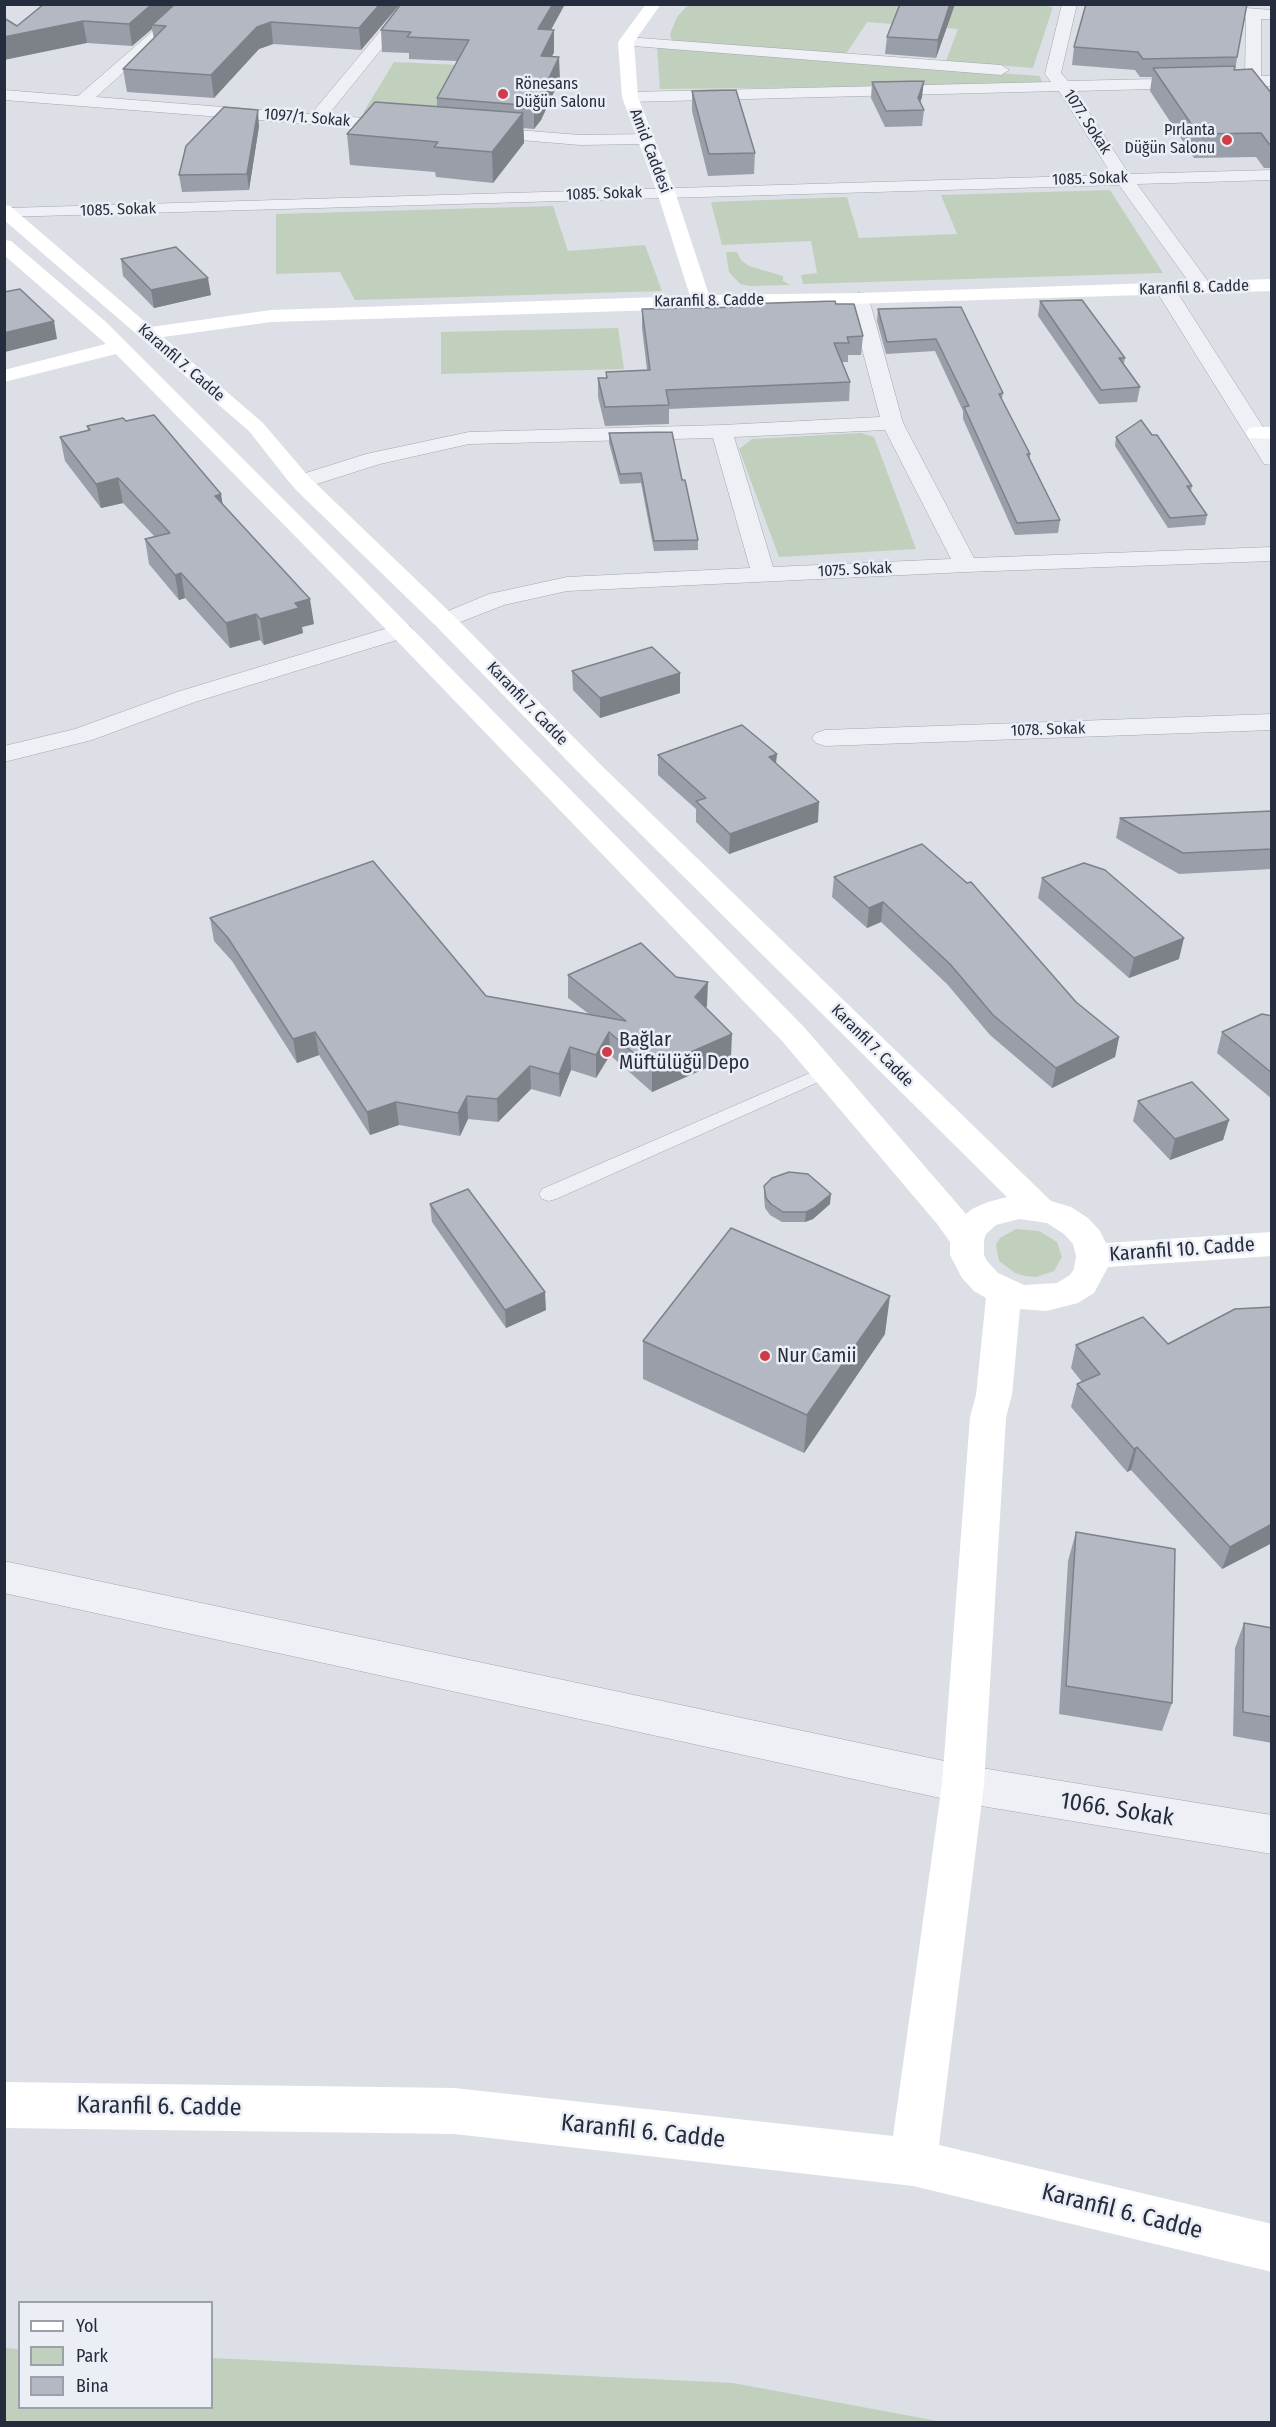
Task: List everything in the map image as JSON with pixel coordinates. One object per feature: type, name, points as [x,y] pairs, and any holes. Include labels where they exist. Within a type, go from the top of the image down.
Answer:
[{"type":"street","points":[[82,101],[193,4]]},
{"type":"street","points":[[316,119],[411,4]]},
{"type":"street","points":[[626,42],[654,4]]},
{"type":"street","name":"1077. Sokak","points":[[1070,4],[1053,74],[1065,88],[1123,178],[1203,288]]},
{"type":"street","points":[[1128,4],[1272,15]]},
{"type":"street","points":[[1253,82],[1254,14]]},
{"type":"street","points":[[626,42],[1053,74]]},
{"type":"street","name":"Amid Caddesi","points":[[626,42],[630,97],[666,192],[701,301]]},
{"type":"street","points":[[630,97],[1065,88],[1272,81]]},
{"type":"street","name":"1097/1. Sokak","points":[[4,95],[419,127]]},
{"type":"street","points":[[465,131],[579,140],[645,139]]},
{"type":"street","name":"1085. Sokak","points":[[7,212],[1272,175]]},
{"type":"street","name":"Karanfil 7. Cadde","points":[[7,212],[256,427],[301,482],[445,621],[602,781],[1039,1209]]},
{"type":"street","name":"Karanfil 7. Cadde","points":[[4,245],[99,326],[401,631],[785,1025],[950,1217],[967,1240]]},
{"type":"street","name":"Karanfil 8. Cadde","points":[[147,333],[271,316],[1272,285]]},
{"type":"street","points":[[1165,289],[1264,433],[1272,459]]},
{"type":"street","points":[[859,298],[892,423],[966,565]]},
{"type":"street","points":[[4,376],[120,347]]},
{"type":"street","points":[[301,482],[374,459],[469,438],[722,431],[892,423]]},
{"type":"street","points":[[722,431],[764,575]]},
{"type":"street","name":"1075. Sokak","points":[[445,621],[497,599],[567,584],[966,565],[1272,554]]},
{"type":"street","points":[[4,754],[83,735],[186,697],[401,631]]},
{"type":"street","name":"1078. Sokak","points":[[825,738],[1272,722]]},
{"type":"street","points":[[1019,1207],[1039,1209],[1059,1215],[1076,1226],[1088,1240],[1093,1256],[1091,1271],[1082,1284],[1066,1294],[1046,1298],[1024,1298],[1004,1292],[986,1282],[974,1269],[967,1255],[967,1240],[973,1227],[984,1217],[1000,1210],[1019,1207]]},
{"type":"street","name":"Karanfil 10. Cadde","points":[[1093,1256],[1272,1244]]},
{"type":"street","points":[[913,2162],[963,1784],[988,1417],[994,1395],[1004,1292]]},
{"type":"street","name":"1066. Sokak","points":[[4,1577],[963,1784],[1272,1835]]},
{"type":"street","name":"Karanfil 6. Cadde","points":[[4,2105],[454,2111],[913,2162],[1272,2248]]},
{"type":"lane","points":[[549,1194],[826,1072]]},
{"type":"green space","points":[[1031,4],[1052,7],[1033,68],[946,61],[958,29],[867,22],[846,54],[672,42],[670,34],[677,17],[688,5]]},
{"type":"green space","points":[[657,48],[1040,76],[1043,85],[660,89]]},
{"type":"green space","points":[[394,62],[461,65],[433,117],[363,113]]},
{"type":"green space","points":[[1110,190],[1163,273],[803,284],[801,275],[817,273],[811,241],[722,245],[711,202],[847,197],[859,238],[957,234],[941,195]]},
{"type":"green space","points":[[553,206],[568,251],[645,245],[662,291],[355,300],[340,272],[276,274],[276,214]]},
{"type":"green space","points":[[726,252],[737,252],[741,260],[749,266],[783,276],[783,281],[790,285],[740,284],[729,272]]},
{"type":"green space","points":[[618,328],[624,369],[441,374],[441,332]]},
{"type":"green space","points":[[861,433],[874,437],[916,549],[779,557],[739,449],[752,439]]},
{"type":"green space","points":[[1016,1229],[1039,1231],[1057,1242],[1062,1257],[1054,1271],[1036,1277],[1025,1276],[1015,1273],[999,1261],[996,1245],[1000,1238]]},
{"type":"green space","points":[[5,2348],[18,2349],[18,2409],[213,2409],[213,2358],[733,2383],[943,2422],[5,2422]]},
{"type":"building","points":[[44,4],[152,4],[129,24],[83,21],[4,37],[4,18],[17,26]]},
{"type":"building","points":[[175,4],[380,4],[359,28],[271,22],[257,27],[211,75],[123,69],[166,26],[152,25]]},
{"type":"building","points":[[401,4],[553,4],[538,29],[554,30],[541,56],[559,57],[534,106],[437,98],[469,40],[407,37],[411,32],[381,30]]},
{"type":"building","points":[[900,4],[950,4],[938,40],[887,37]]},
{"type":"building","points":[[1086,4],[1247,4],[1237,57],[1143,59],[1138,52],[1074,47]]},
{"type":"building","points":[[1235,66],[1234,70],[1252,69],[1272,94],[1272,144],[1269,144],[1261,133],[1198,134],[1153,68]]},
{"type":"building","points":[[924,81],[918,98],[924,110],[886,111],[872,82]]},
{"type":"building","points":[[736,90],[755,153],[709,154],[692,91]]},
{"type":"building","points":[[375,102],[523,113],[492,152],[434,147],[438,142],[347,134]]},
{"type":"building","points":[[224,107],[258,110],[247,174],[179,175],[186,146]]},
{"type":"building","points":[[176,247],[208,278],[151,290],[121,259]]},
{"type":"building","points":[[20,289],[54,321],[4,333],[4,292]]},
{"type":"building","points":[[1082,300],[1125,358],[1119,358],[1140,387],[1101,390],[1040,301]]},
{"type":"building","points":[[835,301],[836,304],[854,304],[863,336],[847,337],[849,343],[834,343],[850,382],[666,390],[669,405],[605,407],[598,378],[607,378],[606,372],[650,370],[642,309],[743,307],[742,304]]},
{"type":"building","points":[[961,307],[1003,393],[999,394],[1060,520],[1017,523],[964,407],[969,406],[936,339],[887,342],[878,309]]},
{"type":"building","points":[[154,415],[221,494],[215,496],[310,599],[295,603],[299,608],[260,619],[256,614],[226,623],[181,573],[175,575],[145,539],[170,533],[118,478],[96,484],[60,437],[90,430],[87,426],[123,418],[126,421]]},
{"type":"building","points":[[1141,420],[1152,435],[1157,435],[1192,486],[1187,486],[1207,515],[1170,518],[1116,437]]},
{"type":"building","points":[[672,432],[698,540],[654,541],[641,473],[620,474],[609,433]]},
{"type":"building","points":[[652,647],[680,673],[600,698],[572,671]]},
{"type":"building","points":[[742,725],[777,754],[769,757],[819,802],[730,834],[696,801],[706,798],[658,755]]},
{"type":"building","points":[[1272,811],[1272,849],[1183,853],[1120,818]]},
{"type":"building","points":[[922,844],[967,883],[971,882],[1076,1002],[1119,1037],[1056,1068],[993,1015],[950,964],[883,902],[869,908],[834,877]]},
{"type":"building","points":[[373,861],[486,996],[626,1021],[568,975],[641,943],[676,977],[708,982],[695,997],[732,1034],[652,1069],[609,1032],[596,1055],[570,1047],[559,1074],[530,1066],[497,1099],[467,1096],[458,1113],[396,1102],[367,1112],[315,1032],[293,1039],[228,938],[210,918]]},
{"type":"building","points":[[1084,863],[1105,870],[1184,938],[1134,958],[1042,878]]},
{"type":"building","points":[[1262,1014],[1272,1016],[1272,1073],[1222,1032]]},
{"type":"building","points":[[1192,1082],[1229,1120],[1175,1139],[1138,1101]]},
{"type":"building","points":[[789,1172],[808,1174],[831,1194],[806,1212],[783,1212],[766,1198],[764,1186],[772,1178]]},
{"type":"building","points":[[468,1189],[545,1292],[505,1310],[430,1204]]},
{"type":"building","name":"Nur Camii","points":[[731,1228],[890,1296],[807,1415],[643,1341]]},
{"type":"building","points":[[1272,1307],[1272,1524],[1230,1547],[1137,1447],[1134,1449],[1077,1384],[1100,1374],[1076,1345],[1143,1317],[1168,1344],[1235,1309]]},
{"type":"building","points":[[1076,1532],[1175,1549],[1172,1703],[1066,1686]]},
{"type":"building","points":[[1244,1623],[1272,1628],[1272,1717],[1243,1712]]},
{"type":"place","name":"Rönesans Düğün Salonu","points":[[503,94]]},
{"type":"place","name":"Pırlanta Düğün Salonu","points":[[1227,140]]},
{"type":"place","name":"Bağlar Müftülüğü Depo","points":[[607,1052]]},
{"type":"place","name":"Nur Camii","points":[[765,1356]]}]
